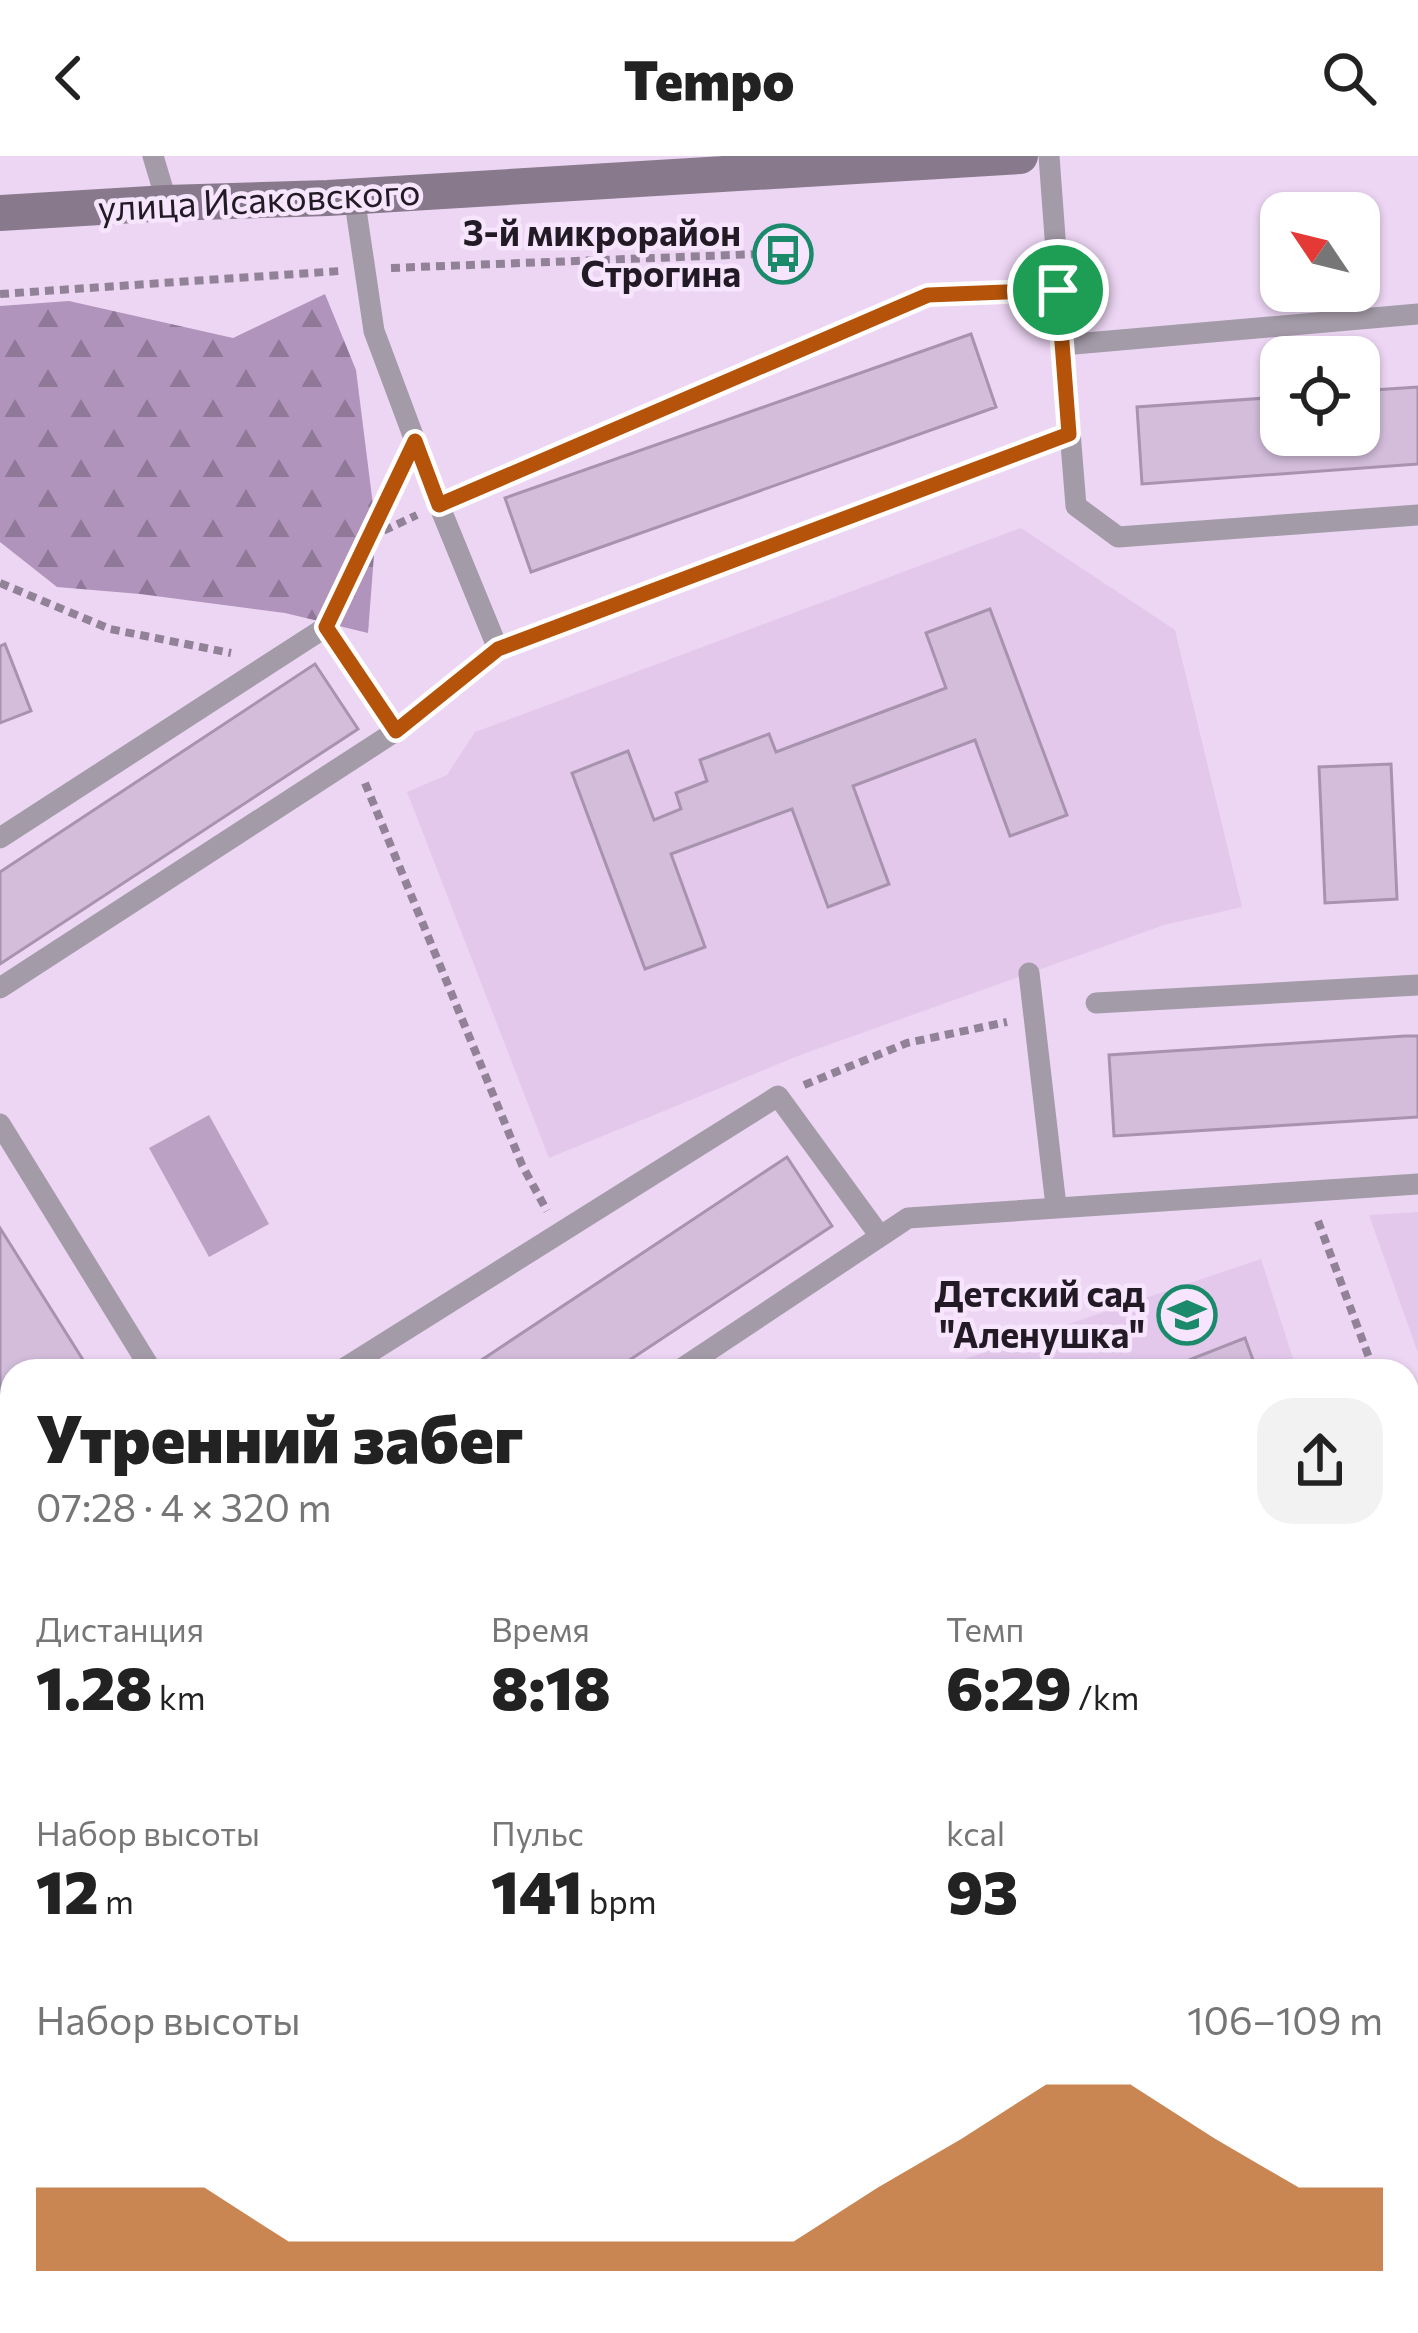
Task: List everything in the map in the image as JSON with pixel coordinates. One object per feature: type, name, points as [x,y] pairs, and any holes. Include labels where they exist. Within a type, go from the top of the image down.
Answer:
[{"type":"street","name":"улица Исаковского","points":[[0,213],[1020,156]]},
{"type":"lane","points":[[153,156],[167,203]]},
{"type":"lane","points":[[1049,156],[1076,506],[1118,537],[1418,514]]},
{"type":"lane","points":[[354,196],[374,331],[498,649],[1069,434]]},
{"type":"lane","points":[[439,505],[928,295],[1058,290]]},
{"type":"lane","points":[[1063,345],[1418,314]]},
{"type":"lane","points":[[0,838],[326,627],[396,731],[0,988]]},
{"type":"lane","points":[[1029,973],[1056,1206]]},
{"type":"lane","points":[[1096,1003],[1418,985]]},
{"type":"lane","points":[[359,1359],[778,1096],[880,1236]]},
{"type":"lane","points":[[0,1124],[145,1359]]},
{"type":"lane","points":[[696,1359],[908,1218],[1418,1184]]},
{"type":"path","points":[[326,627],[415,441]]},
{"type":"path","points":[[369,537],[439,505]]},
{"type":"path","points":[[0,583],[110,629],[274,661]]},
{"type":"path","points":[[396,731],[498,649]]},
{"type":"path","points":[[355,757],[521,1165],[559,1233]]},
{"type":"path","points":[[778,1096],[907,1043],[1034,1016]]},
{"type":"path","points":[[1306,1190],[1369,1359]]},
{"type":"shaded area","points":[[1021,528],[1175,630],[1242,907],[1164,925],[803,1054],[549,1158],[407,792],[447,775],[475,732]]},
{"type":"shaded area","points":[[209,1115],[269,1224],[209,1257],[149,1148]]},
{"type":"shaded area","points":[[1418,1212],[1418,1353],[1369,1215]]},
{"type":"shaded area","name":"Детский сад \"Аленушка\"","points":[[1261,1259],[1293,1359],[965,1359]]},
{"type":"green space","points":[[325,294],[356,370],[376,529],[368,633],[285,613],[57,587],[0,542],[0,306],[69,301],[233,338]]},
{"type":"building","points":[[971,334],[996,407],[531,572],[505,498]]},
{"type":"building","points":[[1418,387],[1418,464],[1142,484],[1137,407],[1260,398],[1260,456],[1380,456],[1380,390]]},
{"type":"building","points":[[990,609],[1067,815],[1010,836],[975,740],[853,786],[889,884],[828,907],[792,809],[671,854],[705,947],[645,969],[572,773],[628,751],[654,820],[681,809],[676,793],[707,781],[700,760],[769,734],[776,752],[946,688],[926,633]]},
{"type":"building","points":[[5,644],[31,711],[0,723],[0,646]]},
{"type":"building","points":[[315,664],[358,729],[0,964],[0,872]]},
{"type":"building","points":[[1391,764],[1397,899],[1325,903],[1319,767]]},
{"type":"building","points":[[1418,1036],[1418,1117],[1114,1136],[1109,1055]]},
{"type":"building","points":[[787,1157],[832,1226],[631,1359],[483,1359]]},
{"type":"building","points":[[0,1228],[82,1359],[0,1359]]},
{"type":"building","points":[[1245,1338],[1253,1359],[1191,1359]]},
{"type":"place","name":"3-й микрорайон Строгина","points":[[783,254]]},
{"type":"place","name":"Детский сад \"Аленушка\"","points":[[1187,1315]]},
{"type":"route","points":[[1058,290],[1069,434],[498,649],[396,731],[326,627],[415,441],[439,505],[928,295],[1058,290]]}]
